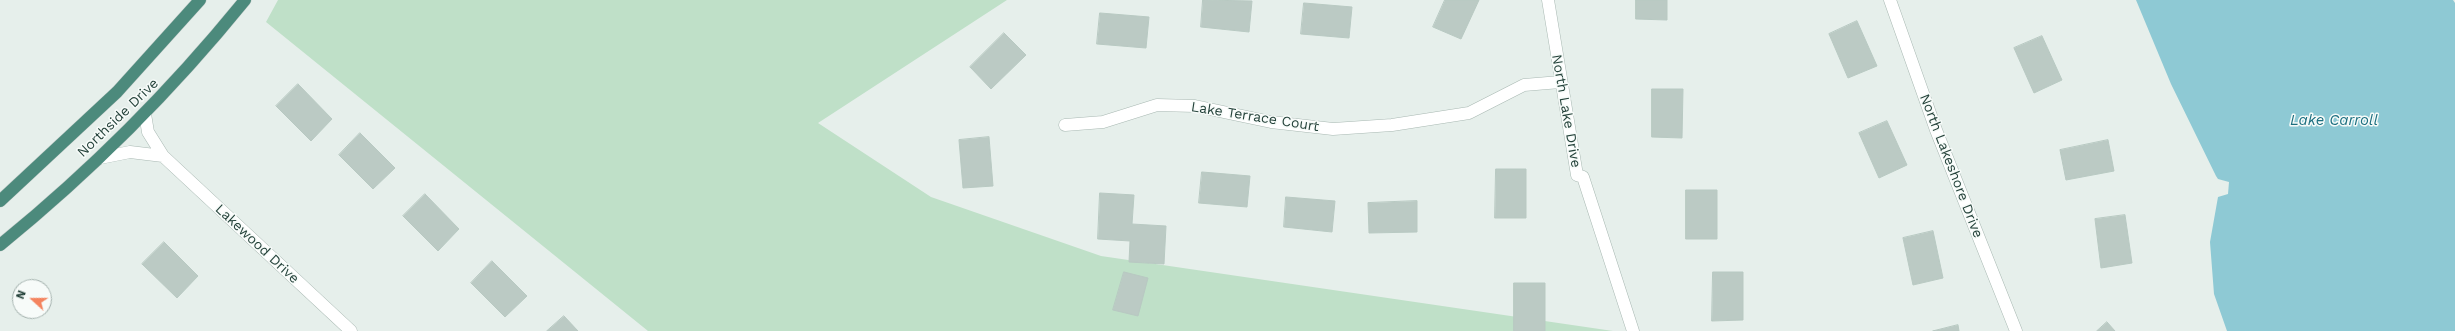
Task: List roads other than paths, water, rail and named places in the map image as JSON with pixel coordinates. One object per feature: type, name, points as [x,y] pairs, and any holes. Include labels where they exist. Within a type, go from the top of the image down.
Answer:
[{"type":"highway","name":"Northside Drive","points":[[0,201],[117,92],[200,0]]},
{"type":"highway","name":"Northside Drive","points":[[0,245],[100,158],[145,114],[194,61],[245,0]]},
{"type":"street","name":"North Lake Drive","points":[[1548,0],[1560,82],[1577,175],[1583,177],[1633,331]]},
{"type":"street","name":"North Lakeshore Drive","points":[[1890,0],[1936,130],[2016,331]]},
{"type":"street","name":"Lake Terrace Court","points":[[1066,125],[1104,122],[1156,104],[1196,106],[1271,122],[1333,129],[1392,125],[1469,113],[1524,85],[1560,82]]},
{"type":"street","name":"Lakewood Drive","points":[[145,114],[148,132],[163,156],[351,331]]},
{"type":"street","points":[[100,158],[130,152],[163,156]]},
{"type":"water","name":"Lake Carroll","points":[[2136,0],[2453,0],[2455,3],[2455,331],[2227,331],[2214,294],[2210,242],[2218,197],[2228,194],[2229,182],[2218,179],[2216,176],[2171,84]]}]
